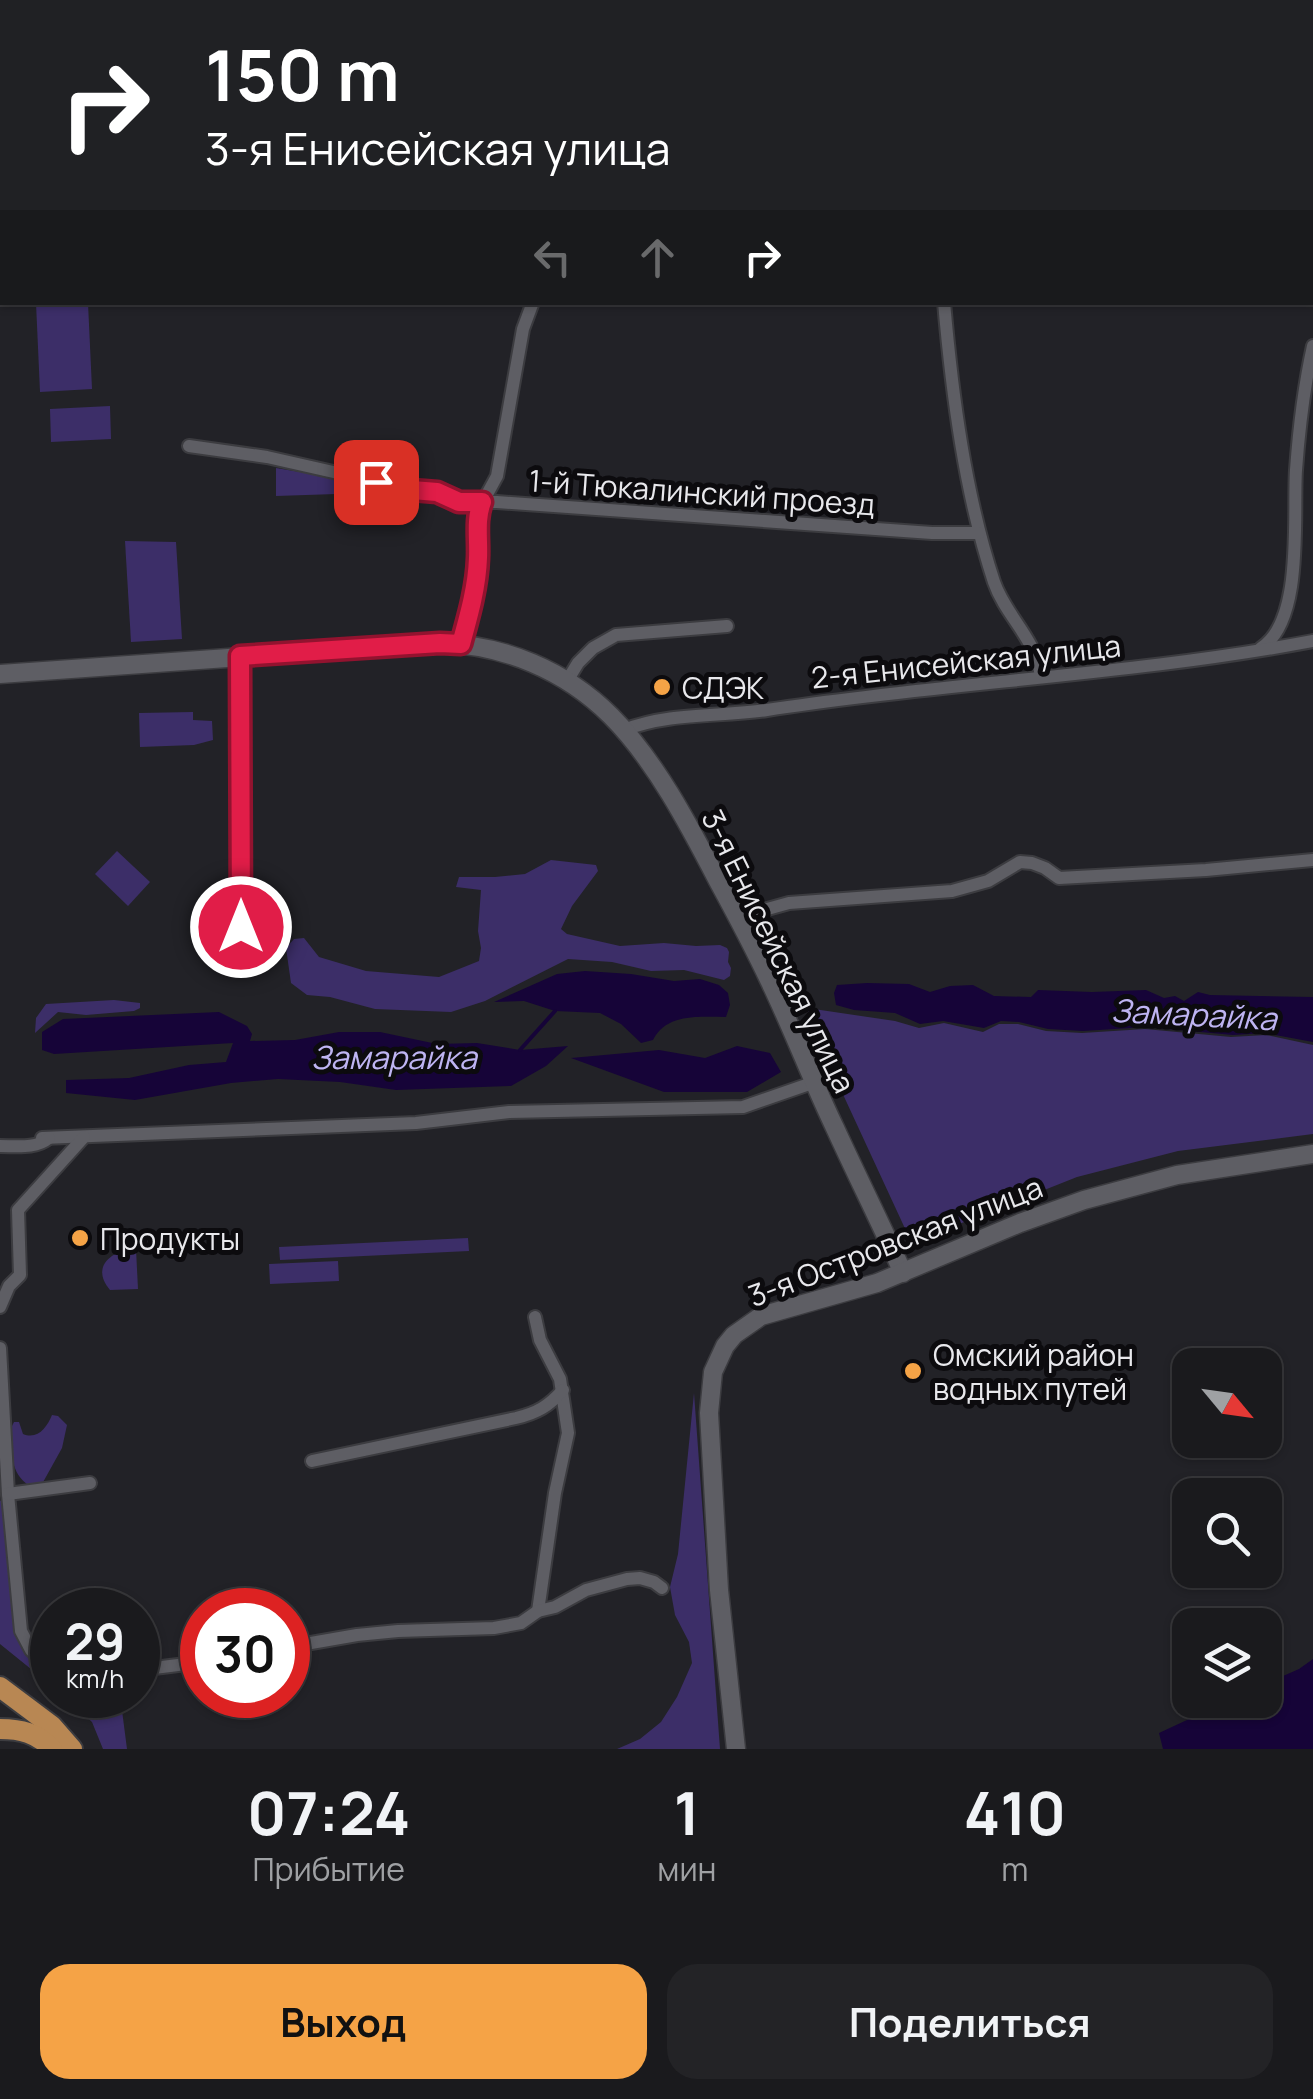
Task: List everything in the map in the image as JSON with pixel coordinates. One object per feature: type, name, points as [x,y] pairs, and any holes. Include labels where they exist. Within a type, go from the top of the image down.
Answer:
[{"type":"main road","points":[[0,1686],[52,1726],[72,1749]]},
{"type":"main road","points":[[0,1729],[20,1729],[36,1735],[52,1749]]},
{"type":"street","points":[[461,644],[474,593],[478,517],[497,476],[523,329],[532,305]]},
{"type":"street","points":[[944,305],[958,416],[979,533],[996,588],[1030,641],[1041,677]]},
{"type":"street","points":[[1254,652],[1268,643],[1283,620],[1294,564],[1303,392],[1313,346]]},
{"type":"street","name":"1-й Тюкалинский проезд","points":[[188,446],[268,457],[412,490],[437,492],[459,502],[979,533]]},
{"type":"street","points":[[566,681],[593,648],[616,635],[727,626]]},
{"type":"street","name":"2-я Енисейская улица","points":[[624,730],[644,722],[673,718],[742,714],[859,696],[1226,657],[1313,641]]},
{"type":"street","name":"3-я Енисейская улица","points":[[0,674],[440,643],[508,652],[566,681],[624,730],[686,821],[770,980],[903,1272]]},
{"type":"street","points":[[240,656],[241,956]]},
{"type":"street","points":[[740,921],[789,904],[952,891],[988,881],[1020,862],[1032,863],[1059,878],[1313,860]]},
{"type":"street","points":[[0,1146],[31,1146],[42,1144],[45,1138],[416,1123],[508,1112],[742,1107],[815,1082]]},
{"type":"street","points":[[0,1307],[20,1274],[18,1210],[84,1136]]},
{"type":"street","name":"3-я Островская улица","points":[[736,1749],[719,1590],[709,1400],[713,1372],[734,1335],[761,1316],[877,1283],[1099,1196],[1177,1174],[1313,1154]]},
{"type":"street","points":[[534,1316],[540,1340],[563,1390],[568,1433],[538,1612]]},
{"type":"street","points":[[0,1348],[21,1631],[30,1650]]},
{"type":"street","points":[[312,1461],[536,1413],[563,1390]]},
{"type":"street","points":[[8,1494],[90,1483]]},
{"type":"street","points":[[310,1644],[398,1631],[521,1624],[538,1612],[604,1583],[640,1578],[662,1588]]},
{"type":"shaded area","points":[[36,305],[88,305],[92,389],[40,392]]},
{"type":"shaded area","points":[[110,406],[111,439],[51,442],[50,409]]},
{"type":"shaded area","points":[[276,468],[336,478],[336,494],[276,496]]},
{"type":"shaded area","points":[[125,541],[176,542],[182,639],[131,642]]},
{"type":"shaded area","points":[[193,712],[193,720],[212,721],[213,740],[194,745],[140,747],[139,713]]},
{"type":"shaded area","points":[[117,851],[150,882],[128,906],[95,874]]},
{"type":"shaded area","points":[[551,860],[596,865],[598,871],[572,906],[561,929],[567,934],[620,946],[720,945],[729,952],[730,976],[724,980],[684,970],[651,971],[612,962],[568,959],[485,1001],[451,1012],[375,1009],[307,995],[291,983],[286,948],[294,939],[304,938],[319,957],[366,971],[439,977],[479,961],[481,890],[456,887],[459,877],[525,874]]},
{"type":"shaded area","points":[[114,1000],[140,1003],[140,1008],[86,1015],[58,1012],[35,1033],[36,1018],[46,1004]]},
{"type":"shaded area","points":[[807,1008],[919,1028],[944,1023],[983,1032],[999,1024],[1082,1033],[1145,1029],[1231,1037],[1266,1035],[1313,1045],[1313,1134],[1178,1151],[1077,1177],[919,1240],[908,1235],[816,1036]]},
{"type":"shaded area","points":[[468,1238],[469,1251],[280,1260],[279,1247]]},
{"type":"shaded area","points":[[136,1249],[138,1289],[110,1290],[102,1274],[106,1261],[119,1252]]},
{"type":"shaded area","points":[[338,1261],[339,1281],[270,1284],[269,1264]]},
{"type":"shaded area","points":[[694,1393],[720,1749],[617,1749],[640,1739],[661,1722],[692,1663],[670,1587],[678,1554]]},
{"type":"shaded area","points":[[52,1415],[67,1425],[62,1448],[42,1484],[30,1486],[15,1468],[11,1428],[19,1422],[23,1434],[37,1434]]},
{"type":"shaded area","points":[[4,1499],[30,1668],[0,1644],[0,1501]]},
{"type":"shaded area","points":[[88,1718],[123,1718],[127,1749],[103,1749]]},
{"type":"water","points":[[585,971],[674,981],[700,979],[719,985],[728,993],[730,1005],[726,1017],[675,1021],[653,1040],[641,1043],[621,1024],[600,1013],[555,1011],[524,1001],[494,1002],[557,974]]},
{"type":"water","points":[[909,984],[930,992],[973,985],[994,996],[1031,997],[1038,990],[1146,990],[1184,1001],[1198,992],[1313,997],[1313,1042],[1265,1033],[1233,1035],[1146,1027],[1083,1031],[1001,1021],[984,1028],[943,1021],[920,1024],[895,1013],[836,1005],[837,985]]},
{"type":"water","points":[[219,1012],[247,1026],[252,1034],[250,1041],[380,1032],[437,1044],[477,1043],[520,1050],[568,1046],[546,1066],[511,1086],[396,1090],[278,1079],[135,1100],[66,1093],[66,1080],[129,1078],[189,1065],[226,1062],[233,1043],[54,1054],[42,1050],[42,1032],[63,1019]]},
{"type":"water","points":[[737,1046],[770,1053],[781,1072],[747,1092],[664,1092],[571,1058],[659,1050],[705,1058]]},
{"type":"water","points":[[1313,1659],[1313,1749],[1163,1749],[1159,1733],[1191,1718],[1282,1718],[1282,1676]]},
{"type":"waterway","name":"Замарайка","points":[[520,1050],[555,1011]]},
{"type":"place","name":"СДЭК","points":[[662,687]]},
{"type":"place","name":"Продукты","points":[[80,1238]]},
{"type":"place","name":"Омский район водных путей","points":[[913,1371]]},
{"type":"route","points":[[241,927],[240,656],[461,644],[474,593],[482,502],[459,502],[437,492],[376,482]]}]
